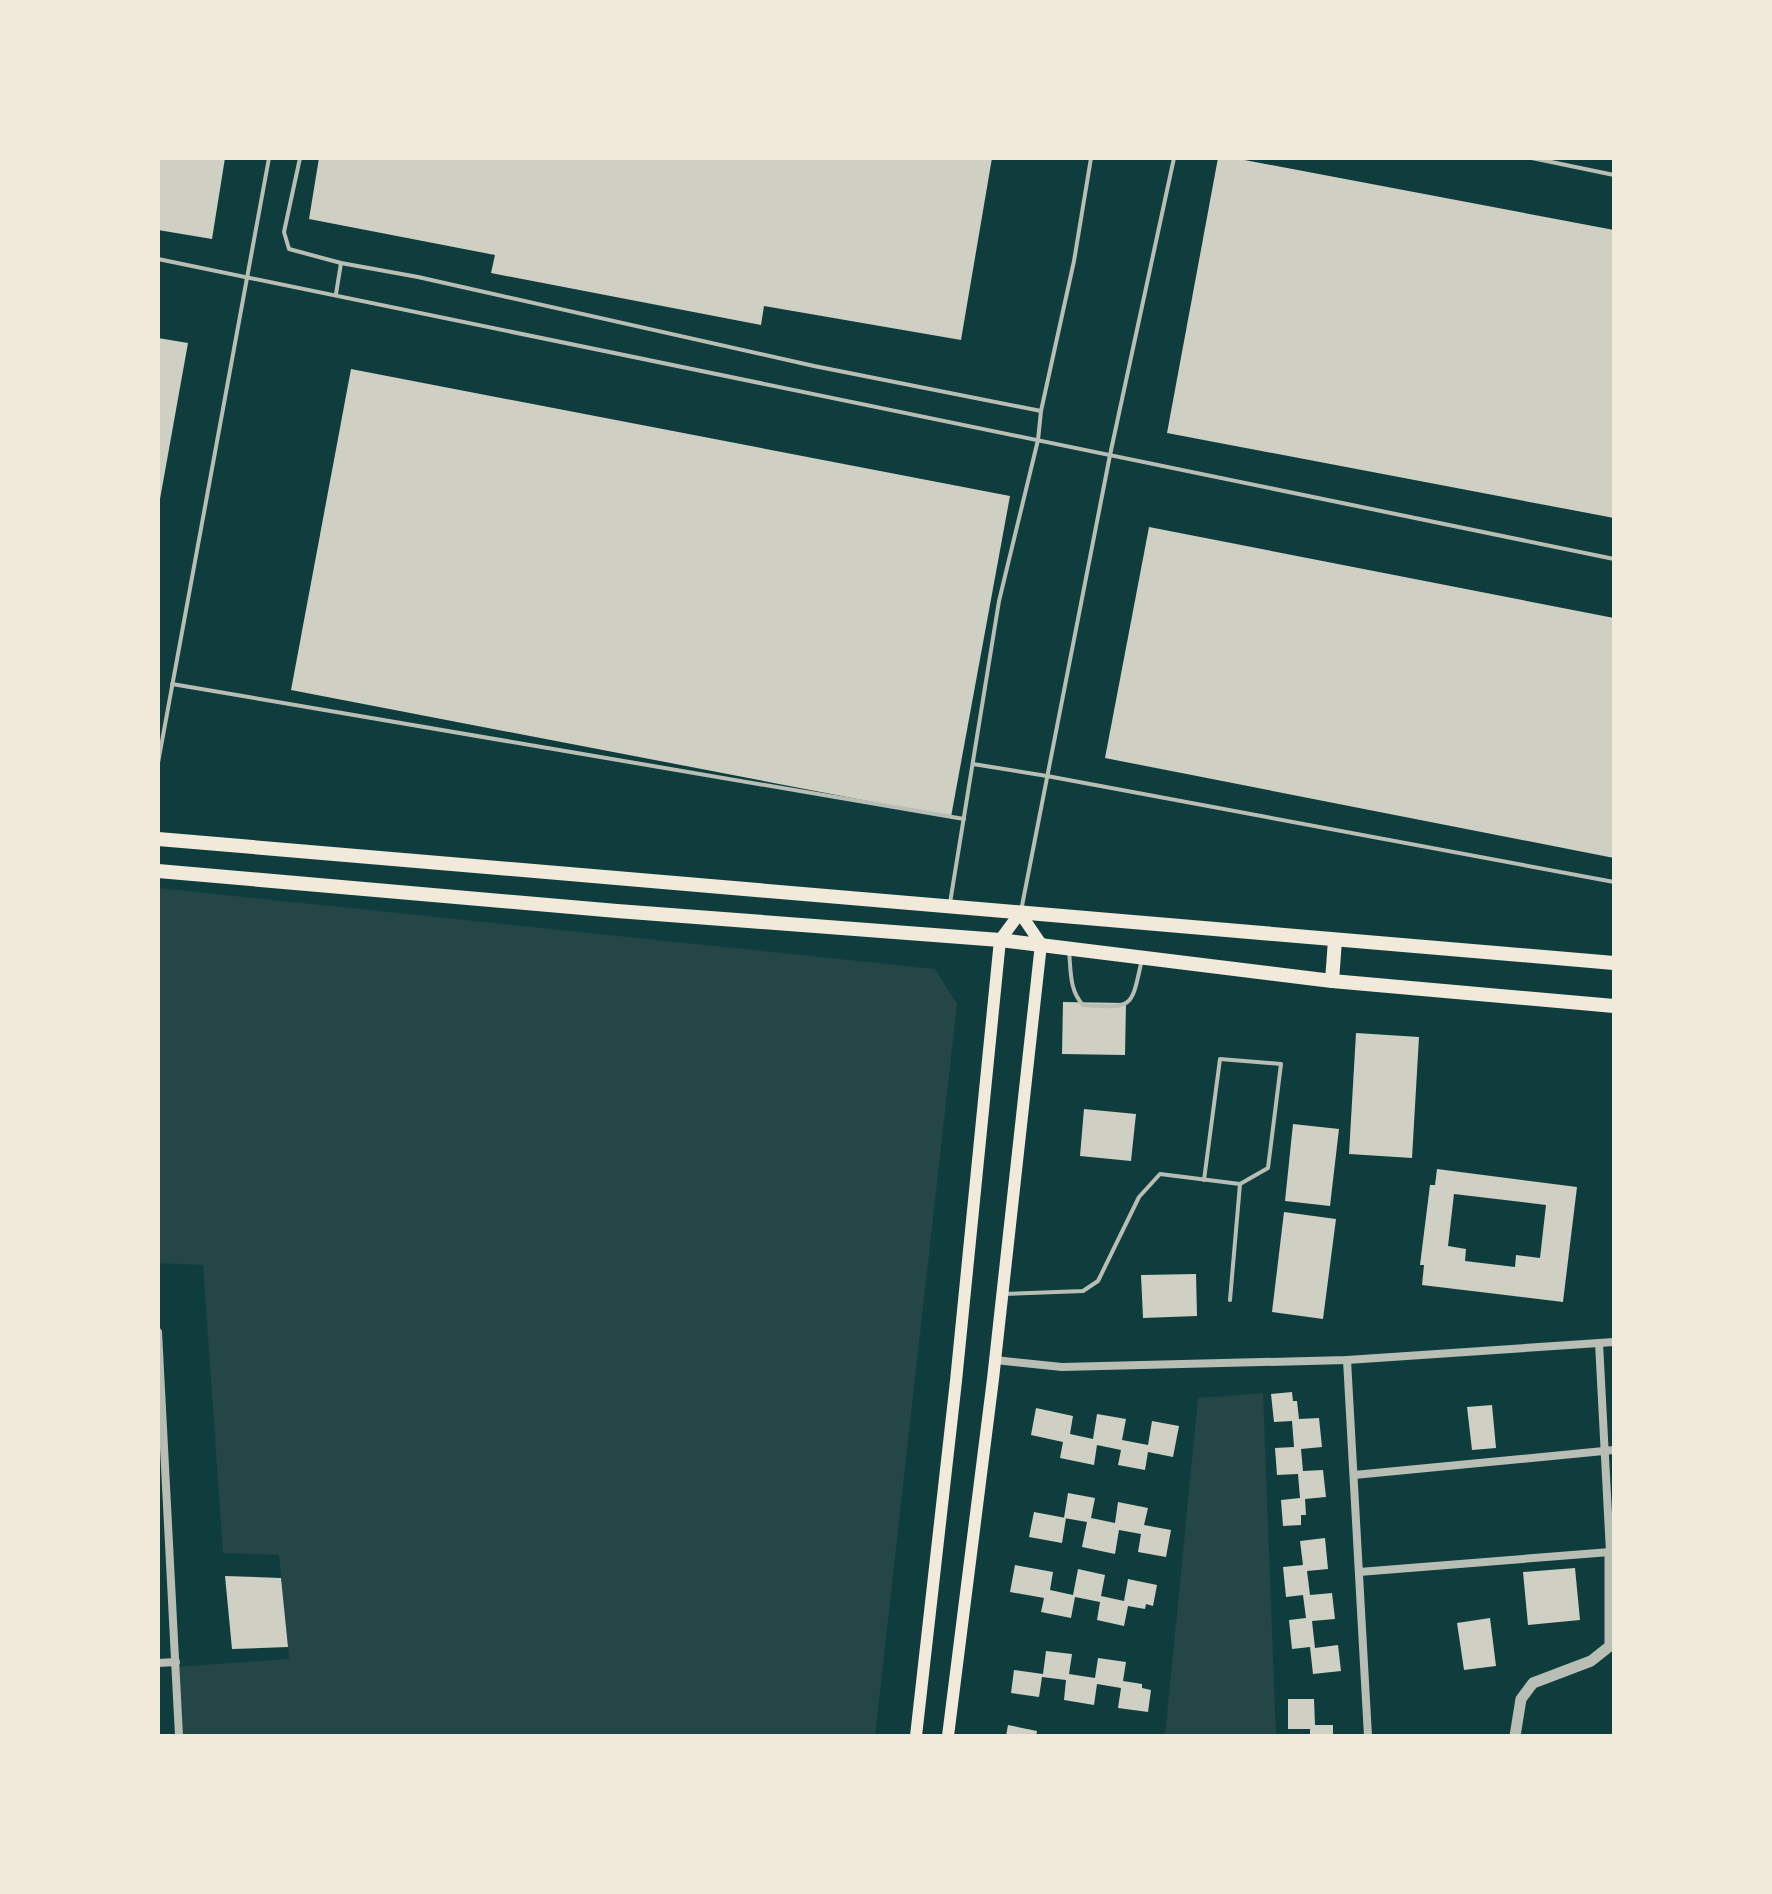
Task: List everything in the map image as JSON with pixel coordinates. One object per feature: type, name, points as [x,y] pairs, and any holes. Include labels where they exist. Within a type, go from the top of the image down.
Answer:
[{"type":"main road","points":[[158,839],[1614,963]]},
{"type":"main road","points":[[158,871],[1000,940],[1332,981],[1614,1006]]},
{"type":"main road","points":[[916,1736],[1000,940],[1020,913]]},
{"type":"main road","points":[[948,1736],[995,1360],[1041,944],[1020,913]]},
{"type":"main road","points":[[1332,981],[1335,940]]},
{"type":"street","points":[[158,1332],[179,1736]]},
{"type":"street","points":[[995,1360],[1062,1367],[1347,1360],[1614,1342]]},
{"type":"street","points":[[1515,1736],[1521,1699],[1533,1683],[1591,1661],[1610,1646],[1612,1552],[1603,1451],[1599,1343]]},
{"type":"street","points":[[1347,1360],[1368,1736]]},
{"type":"street","points":[[1354,1475],[1614,1450]]},
{"type":"street","points":[[1359,1572],[1612,1552]]},
{"type":"street","points":[[158,1663],[176,1662]]},
{"type":"lane","points":[[158,763],[269,158]]},
{"type":"lane","points":[[300,158],[284,232],[289,249],[814,366],[1041,411]]},
{"type":"lane","points":[[950,906],[999,601],[1038,440],[1041,411],[1074,261],[1091,158]]},
{"type":"lane","points":[[1020,913],[1110,455],[1174,158]]},
{"type":"lane","points":[[1532,158],[1614,175]]},
{"type":"lane","points":[[158,259],[1614,559]]},
{"type":"lane","points":[[336,294],[341,263]]},
{"type":"lane","points":[[172,684],[964,819]]},
{"type":"lane","points":[[973,764],[1614,882]]},
{"type":"lane","points":[[1069,948],[1072,988],[1083,1005],[1121,1008],[1129,1002],[1143,957]]},
{"type":"lane","points":[[1001,1294],[1083,1291],[1098,1281],[1139,1197],[1160,1174],[1204,1180],[1240,1184],[1268,1168],[1281,1064],[1220,1059],[1204,1180]]},
{"type":"lane","points":[[1230,1300],[1240,1184]]},
{"type":"shaded area","points":[[158,888],[935,969],[957,1004],[875,1736],[181,1736],[175,1667],[289,1659],[279,1555],[223,1553],[203,1265],[158,1263]]},
{"type":"shaded area","points":[[1263,1393],[1276,1736],[1165,1736],[1198,1398]]},
{"type":"building","points":[[158,158],[225,158],[212,239],[158,230]]},
{"type":"building","points":[[319,158],[992,158],[961,340],[764,306],[761,325],[491,273],[495,255],[309,219]]},
{"type":"building","points":[[1218,158],[1234,158],[1614,230],[1614,518],[1167,433]]},
{"type":"building","points":[[158,338],[188,343],[160,499],[158,499]]},
{"type":"building","points":[[351,369],[1010,496],[951,817],[291,690]]},
{"type":"building","points":[[1149,527],[1614,618],[1614,858],[1105,758]]},
{"type":"building","points":[[1063,1002],[1126,1003],[1125,1055],[1062,1054]]},
{"type":"building","points":[[1356,1033],[1419,1037],[1412,1158],[1349,1154]]},
{"type":"building","points":[[1084,1109],[1136,1114],[1131,1161],[1080,1156]]},
{"type":"building","points":[[1293,1124],[1339,1129],[1330,1206],[1285,1201]]},
{"type":"building","points":[[1437,1169],[1577,1187],[1563,1302],[1422,1285],[1424,1265],[1420,1265],[1430,1185],[1435,1185]],"holes":[[[1454,1194],[1546,1205],[1540,1258],[1516,1255],[1515,1267],[1465,1261],[1466,1249],[1448,1246]]]},
{"type":"building","points":[[1284,1212],[1336,1219],[1323,1319],[1272,1312]]},
{"type":"building","points":[[1196,1274],[1197,1316],[1143,1318],[1141,1275]]},
{"type":"building","points":[[1292,1392],[1293,1401],[1297,1401],[1299,1419],[1319,1418],[1322,1447],[1301,1449],[1303,1471],[1323,1470],[1326,1497],[1305,1499],[1306,1515],[1301,1515],[1301,1525],[1283,1526],[1281,1500],[1300,1498],[1298,1474],[1277,1475],[1275,1448],[1294,1447],[1292,1421],[1274,1422],[1271,1394]]},
{"type":"building","points":[[1492,1405],[1496,1448],[1472,1450],[1467,1407]]},
{"type":"building","points":[[1036,1408],[1073,1416],[1070,1434],[1093,1439],[1097,1414],[1126,1419],[1122,1440],[1148,1445],[1152,1421],[1179,1426],[1173,1457],[1148,1452],[1145,1470],[1118,1465],[1121,1450],[1097,1445],[1094,1465],[1060,1458],[1063,1442],[1031,1435]]},
{"type":"building","points":[[1068,1493],[1095,1498],[1091,1518],[1115,1523],[1118,1502],[1148,1508],[1144,1525],[1171,1530],[1166,1557],[1138,1552],[1141,1534],[1119,1530],[1115,1554],[1082,1547],[1087,1522],[1064,1518]]},
{"type":"building","points":[[1034,1512],[1066,1518],[1062,1543],[1029,1537]]},
{"type":"building","points":[[1325,1538],[1328,1569],[1307,1571],[1310,1595],[1332,1593],[1335,1619],[1312,1621],[1315,1648],[1338,1645],[1341,1671],[1313,1674],[1310,1647],[1292,1649],[1289,1620],[1306,1618],[1303,1595],[1286,1597],[1283,1567],[1303,1565],[1300,1541]]},
{"type":"building","points":[[1015,1565],[1053,1572],[1050,1590],[1073,1595],[1078,1569],[1105,1575],[1101,1596],[1124,1601],[1128,1579],[1157,1585],[1153,1606],[1146,1604],[1145,1609],[1128,1606],[1124,1626],[1097,1620],[1100,1602],[1075,1597],[1071,1618],[1041,1612],[1044,1598],[1010,1592]]},
{"type":"building","points":[[1575,1568],[1580,1620],[1528,1625],[1523,1572]]},
{"type":"building","points":[[225,1576],[281,1578],[288,1647],[232,1649]]},
{"type":"building","points":[[1490,1618],[1496,1666],[1464,1670],[1457,1623]]},
{"type":"building","points":[[1046,1651],[1072,1654],[1069,1674],[1095,1678],[1098,1658],[1126,1662],[1123,1681],[1142,1684],[1142,1688],[1151,1690],[1148,1712],[1118,1708],[1121,1688],[1097,1684],[1094,1705],[1064,1700],[1066,1680],[1042,1677],[1039,1697],[1011,1693],[1014,1670],[1043,1674]]},
{"type":"building","points":[[1288,1699],[1314,1699],[1315,1725],[1333,1725],[1333,1736],[1310,1736],[1310,1729],[1288,1729]]},
{"type":"building","points":[[1008,1725],[1037,1731],[1036,1736],[1006,1736]]}]
